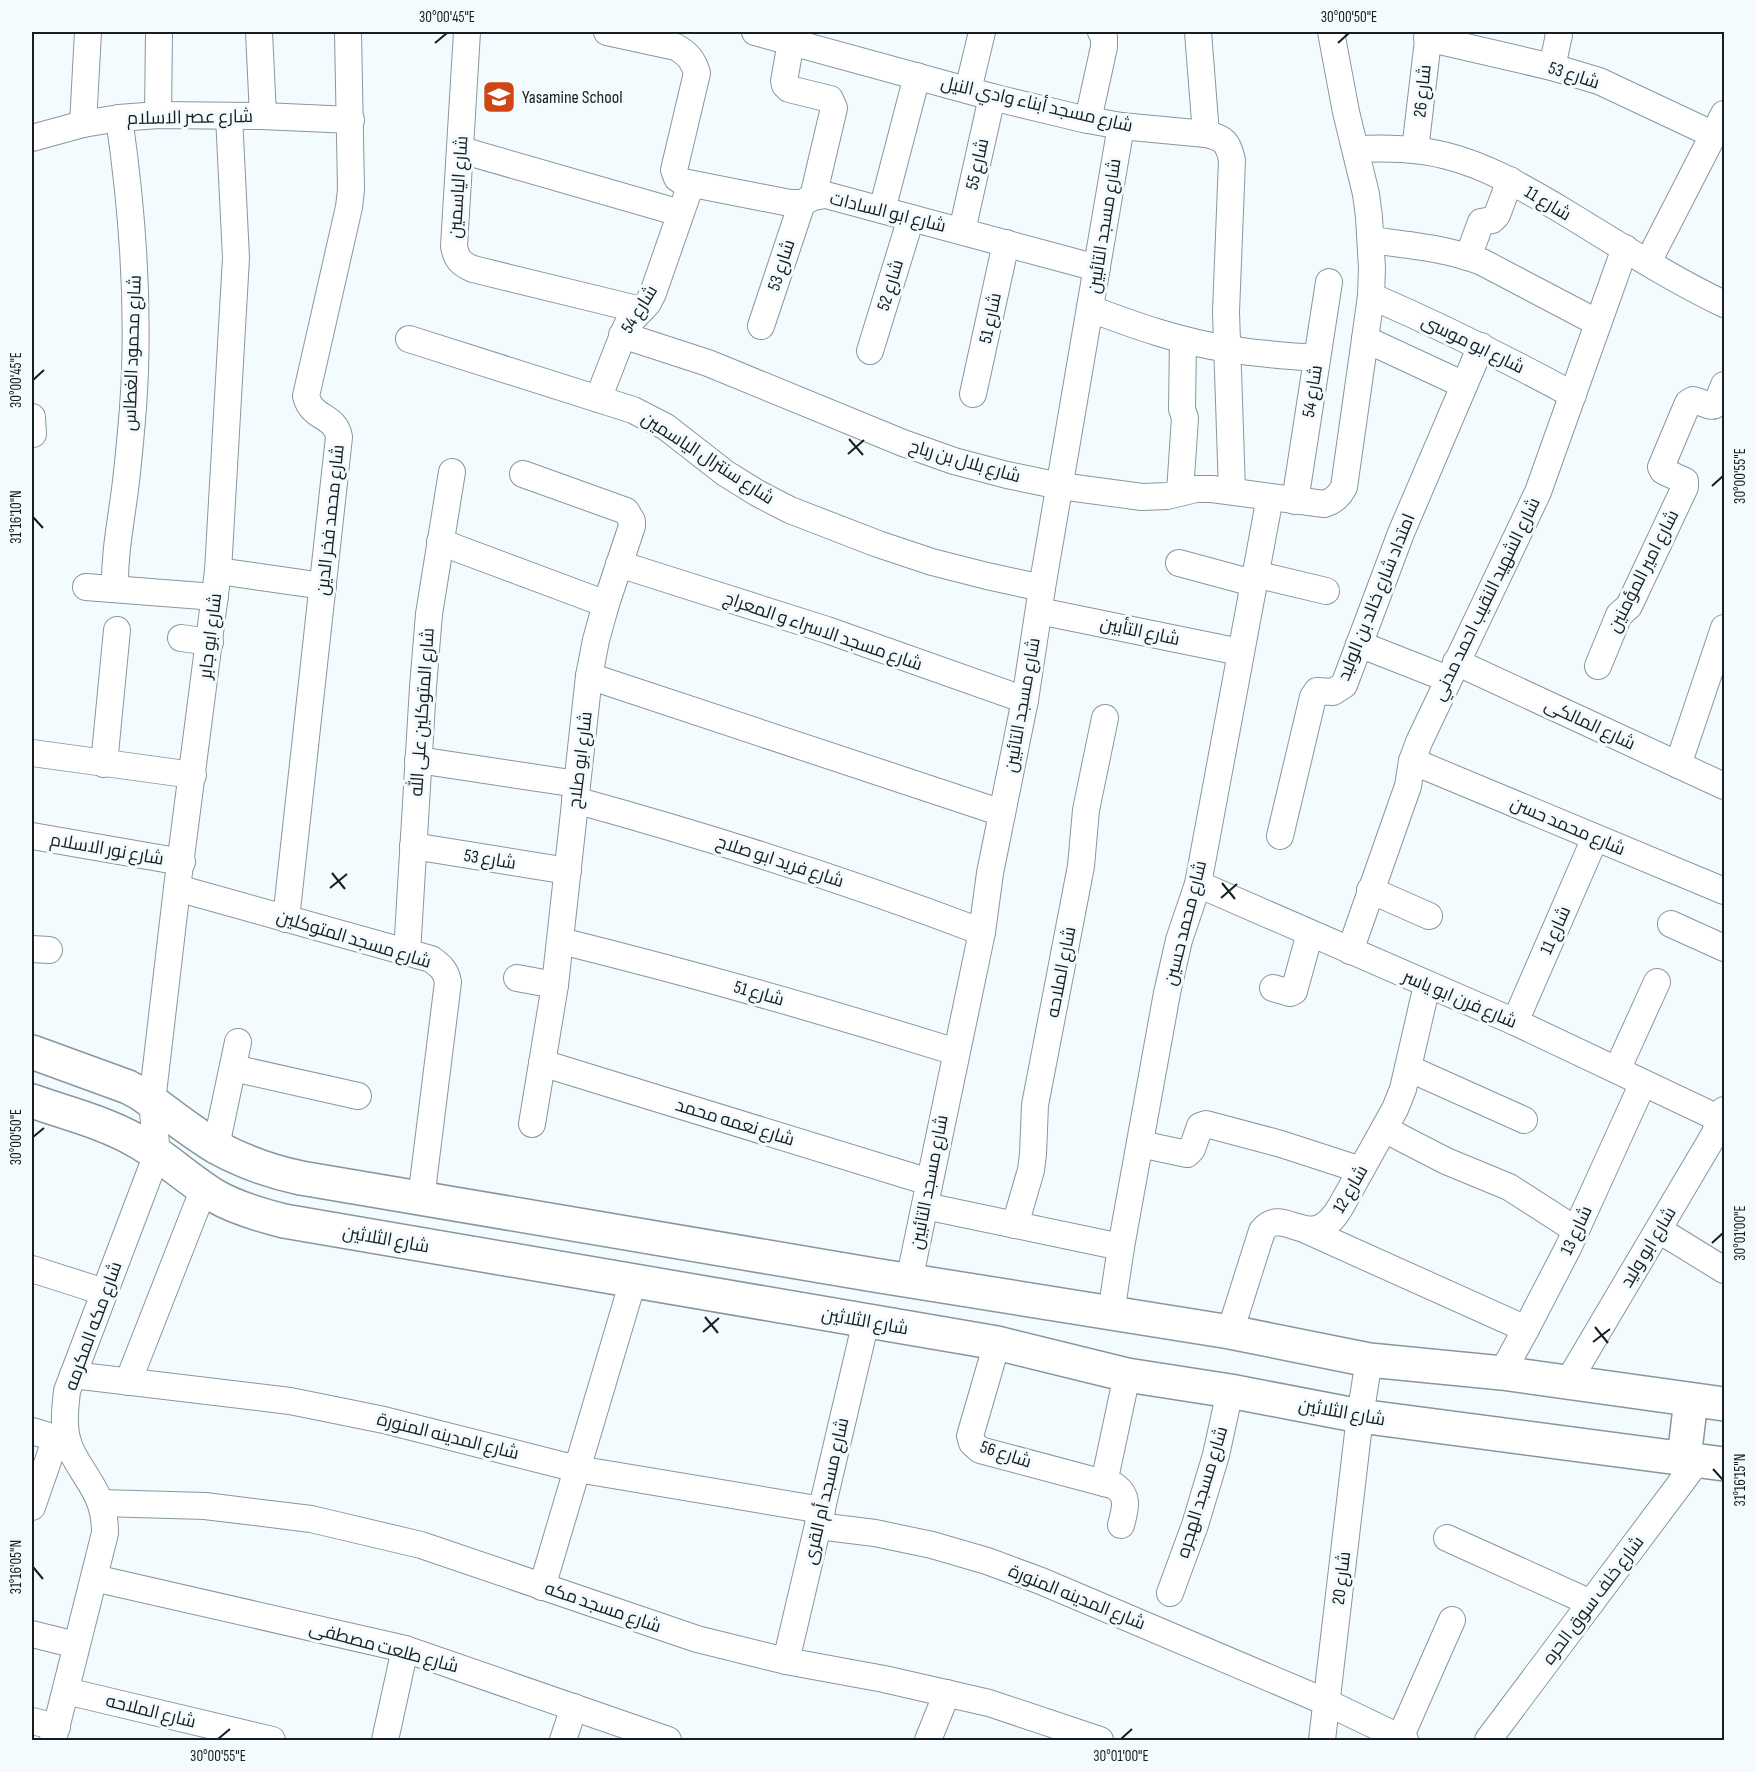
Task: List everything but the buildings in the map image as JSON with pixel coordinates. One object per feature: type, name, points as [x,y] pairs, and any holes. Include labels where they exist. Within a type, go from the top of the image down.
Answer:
[{"type":"street","points":[[83,124],[88,32]]},
{"type":"street","points":[[158,115],[159,32]]},
{"type":"street","points":[[260,32],[263,116]]},
{"type":"street","name":"شارع محمد فخر الدين","points":[[286,919],[339,437],[338,429],[312,410],[306,396],[351,190],[348,32]]},
{"type":"street","name":"شارع الياسمين","points":[[467,32],[454,246],[456,256],[463,265],[473,269],[641,310]]},
{"type":"street","points":[[607,32],[674,39],[694,62],[697,73],[674,170],[682,182],[691,184]]},
{"type":"street","name":"شارع مسجد أبناء وادي النيل","points":[[755,32],[992,97],[1088,120],[1121,126],[1220,136],[1229,146],[1232,159],[1226,312],[1232,491]]},
{"type":"street","points":[[968,90],[982,32]]},
{"type":"street","points":[[1088,120],[1104,46],[1104,37],[1101,32]]},
{"type":"street","points":[[1198,32],[1206,134]]},
{"type":"street","points":[[1331,32],[1346,112],[1366,194],[1372,268],[1365,339],[1464,385]]},
{"type":"street","points":[[1552,67],[1558,32]]},
{"type":"street","name":"شارع 53","points":[[1428,35],[1599,81],[1719,124]]},
{"type":"street","name":"شارع 26","points":[[1415,150],[1428,35]]},
{"type":"street","name":"شارع 53","points":[[761,326],[807,200],[834,108],[830,99],[792,90],[784,85],[791,42]]},
{"type":"street","points":[[882,210],[917,76]]},
{"type":"street","name":"شارع 55","points":[[962,231],[992,97]]},
{"type":"street","name":"شارع عصر الاسلام","points":[[32,138],[83,124],[158,115],[351,120]]},
{"type":"street","name":"شارع ابو جابر","points":[[157,1154],[152,1102],[218,571],[236,258],[229,116]]},
{"type":"street","name":"شارع محمود الغطاس","points":[[115,589],[116,554],[133,406],[136,332],[129,185],[119,118]]},
{"type":"street","points":[[1648,262],[1719,124]]},
{"type":"street","name":"شارع مسجد التائبين","points":[[909,1281],[982,932],[990,873],[1025,700],[1040,599],[1121,126]]},
{"type":"street","name":"شارع 11","points":[[1356,149],[1415,150],[1477,165],[1510,180],[1648,262],[1725,304]]},
{"type":"street","points":[[461,150],[680,213]]},
{"type":"street","points":[[1468,257],[1481,222],[1492,220],[1497,216],[1510,180]]},
{"type":"street","name":"شارع ابو السادات","points":[[691,184],[790,203],[826,195],[1097,268]]},
{"type":"street","name":"شارع 54","points":[[598,399],[627,325],[653,293],[691,184]]},
{"type":"street","name":"شارع 52","points":[[870,351],[911,218]]},
{"type":"street","points":[[1371,240],[1438,250],[1482,262],[1598,323]]},
{"type":"street","name":"شارع 51","points":[[973,393],[1006,243]]},
{"type":"street","name":"شارع الشهيد النقيب احمد مدني","points":[[1350,951],[1408,786],[1412,761],[1419,742],[1530,509],[1548,465],[1625,248]]},
{"type":"street","name":"شارع 54","points":[[1295,501],[1329,282]]},
{"type":"street","name":"شارع ابو موسى","points":[[1371,296],[1481,346],[1573,395]]},
{"type":"street","points":[[1091,309],[1183,340],[1227,349],[1317,358]]},
{"type":"street","name":"شارع بلال بن رباح","points":[[622,335],[708,363],[903,443],[954,461],[1006,475],[1060,486],[1142,496],[1167,496],[1196,489],[1232,491],[1324,504],[1332,501],[1344,488],[1365,339]]},
{"type":"street","name":"شارع سنترال الياسمين","points":[[409,339],[633,410],[666,427],[725,473],[790,510],[878,544],[932,562],[987,576],[1040,599]]},
{"type":"street","points":[[1180,492],[1185,417],[1182,409],[1183,340]]},
{"type":"street","name":"امتداد شارع خالد بن الوليد","points":[[1280,836],[1313,697],[1317,691],[1333,692],[1344,685],[1401,533],[1481,346]]},
{"type":"street","name":"شارع امير المؤمنين","points":[[1598,666],[1618,618],[1629,606],[1685,487],[1684,481],[1663,471],[1661,467],[1688,403],[1696,400],[1709,407],[1713,406],[1725,385]]},
{"type":"street","name":"شارع المتوكلين على الله","points":[[408,953],[428,625],[452,472]]},
{"type":"street","name":"شارع ابو صلاح","points":[[523,474],[626,511],[632,521],[596,640],[589,676],[561,941],[532,1124]]},
{"type":"street","name":"شارع محمد حسين","points":[[1111,1314],[1167,993],[1179,940],[1198,884],[1270,497]]},
{"type":"street","points":[[440,542],[606,604]]},
{"type":"street","points":[[1179,562],[1326,591]]},
{"type":"street","name":"شارع مسجد الاسراء و المعراج","points":[[620,564],[828,630],[1025,700]]},
{"type":"street","points":[[218,571],[323,586]]},
{"type":"street","points":[[86,587],[215,597]]},
{"type":"street","name":"شارع التأبين","points":[[1040,599],[1240,652]]},
{"type":"street","points":[[104,764],[117,630]]},
{"type":"street","points":[[181,638],[210,642]]},
{"type":"street","points":[[1678,765],[1723,641]]},
{"type":"street","name":"شارع المالكى","points":[[1359,644],[1452,671],[1725,786]]},
{"type":"street","points":[[589,676],[1002,813]]},
{"type":"street","name":"شارع الملاحه","points":[[1015,1225],[1034,1154],[1035,1106],[1081,866],[1086,810],[1105,718]]},
{"type":"street","points":[[32,753],[193,776]]},
{"type":"street","name":"شارع فريد ابو صلاح","points":[[418,760],[576,792],[657,822],[821,874],[982,932]]},
{"type":"street","name":"شارع محمد حسن","points":[[1412,761],[1725,891]]},
{"type":"street","name":"شارع نور الاسلام","points":[[32,836],[182,862]]},
{"type":"street","name":"شارع 11","points":[[1515,1022],[1595,838]]},
{"type":"street","name":"شارع 53","points":[[413,846],[568,871]]},
{"type":"street","name":"شارع فرن ابو ياسر","points":[[1198,884],[1515,1022],[1643,1083],[1721,1126]]},
{"type":"street","name":"شارع مسجد المتوكلين","points":[[177,888],[431,959],[440,965],[446,973],[448,982],[421,1199]]},
{"type":"street","points":[[1370,890],[1429,916]]},
{"type":"street","points":[[1671,924],[1725,948]]},
{"type":"street","points":[[1273,988],[1290,993],[1294,991],[1310,933]]},
{"type":"street","name":"شارع 51","points":[[561,941],[759,993],[956,1052]]},
{"type":"street","points":[[517,978],[555,985]]},
{"type":"street","points":[[1617,1070],[1657,982]]},
{"type":"street","name":"شارع 12","points":[[1308,1231],[1322,1227],[1334,1218],[1395,1109],[1403,1089],[1427,985]]},
{"type":"street","points":[[216,1146],[238,1042]]},
{"type":"street","points":[[32,1052],[115,1081],[141,1094],[216,1146],[257,1166],[279,1173],[909,1281],[1230,1332],[1369,1360],[1502,1373],[1725,1404]]},
{"type":"street","name":"شارع نعمه محمد","points":[[542,1063],[1015,1225],[1121,1247]]},
{"type":"street","points":[[233,1068],[358,1096]]},
{"type":"street","points":[[1408,1068],[1524,1120]]},
{"type":"street","name":"شارع 13","points":[[1502,1373],[1576,1230],[1643,1083]]},
{"type":"street","name":"شارع الثلاثين","points":[[32,1101],[123,1134],[157,1154],[204,1188],[236,1206],[284,1221],[997,1343],[1128,1375],[1230,1391],[1360,1416],[1702,1461]]},
{"type":"street","points":[[1140,1144],[1187,1154],[1192,1149],[1200,1126],[1206,1124],[1281,1144],[1360,1170]]},
{"type":"street","name":"شارع ابو وليد","points":[[1568,1383],[1721,1126]]},
{"type":"street","points":[[1384,1128],[1446,1161],[1509,1187],[1576,1230]]},
{"type":"street","name":"شارع مكه المكرمه","points":[[55,1734],[105,1533],[101,1503],[62,1440],[67,1392],[157,1154]]},
{"type":"street","points":[[128,1382],[204,1188]]},
{"type":"street","points":[[1230,1332],[1262,1231],[1267,1224],[1274,1221],[1308,1231],[1526,1329]]},
{"type":"street","points":[[1659,1230],[1725,1270]]},
{"type":"street","points":[[32,1269],[104,1292]]},
{"type":"street","points":[[866,1321],[874,1275]]},
{"type":"street","points":[[542,1587],[633,1281]]},
{"type":"street","name":"شارع مسجد أم القرى","points":[[786,1661],[866,1321]]},
{"type":"street","name":"شارع 56","points":[[997,1343],[970,1436],[972,1443],[980,1450],[1115,1486],[1125,1497],[1126,1504],[1121,1525]]},
{"type":"street","name":"شارع 20","points":[[1322,1740],[1360,1416],[1369,1360]]},
{"type":"street","name":"شارع المدينه المنورة","points":[[73,1375],[290,1401],[384,1420],[578,1469],[820,1518],[987,1561],[1052,1586],[1326,1702],[1403,1739]]},
{"type":"street","points":[[1104,1483],[1128,1375]]},
{"type":"street","name":"شارع مسجد الهجره","points":[[1170,1593],[1195,1525],[1216,1455],[1230,1391]]},
{"type":"street","points":[[1691,1400],[1702,1461]]},
{"type":"street","points":[[32,1431],[62,1440],[32,1507]]},
{"type":"street","name":"شارع خلف سوق الحره","points":[[1488,1740],[1702,1461]]},
{"type":"street","name":"شارع مسجد مكه","points":[[101,1503],[205,1506],[311,1520],[421,1545],[697,1639],[786,1661],[884,1679],[989,1703],[1100,1740]]},
{"type":"street","points":[[1447,1538],[1591,1603]]},
{"type":"street","name":"شارع طلعت مصطفى","points":[[94,1578],[405,1649],[668,1740]]},
{"type":"street","points":[[1403,1739],[1452,1620]]},
{"type":"street","points":[[32,1634],[76,1645]]},
{"type":"street","points":[[385,1740],[405,1649]]},
{"type":"street","name":"شارع الملاحه","points":[[66,1690],[272,1740]]},
{"type":"street","points":[[928,1740],[947,1693]]},
{"type":"street","points":[[563,1740],[574,1707]]},
{"type":"street","points":[[32,1721],[55,1734]]},
{"type":"place","name":"Yasamine School","points":[[499,97]]}]
